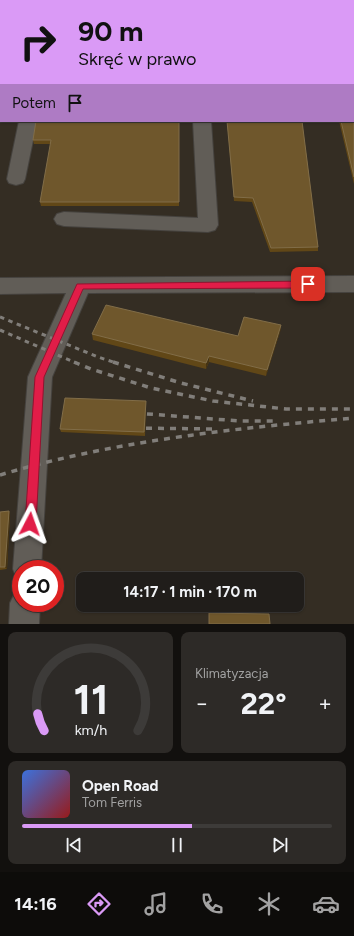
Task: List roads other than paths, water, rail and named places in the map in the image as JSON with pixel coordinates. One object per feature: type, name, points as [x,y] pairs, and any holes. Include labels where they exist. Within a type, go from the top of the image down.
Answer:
[{"type":"lane","points":[[16,179],[28,122]]},
{"type":"lane","points":[[64,219],[208,225],[202,122]]},
{"type":"lane","points":[[0,286],[354,284]]},
{"type":"lane","points":[[28,560],[40,377],[80,286]]},
{"type":"lane","points":[[24,624],[25,612]]},
{"type":"railway","points":[[0,317],[113,362]]},
{"type":"railway","points":[[0,330],[76,363]]},
{"type":"railway","points":[[74,362],[151,388],[213,401],[286,409],[354,409]]},
{"type":"railway","points":[[113,362],[181,383],[253,401]]},
{"type":"railway","points":[[135,413],[240,421],[273,421]]},
{"type":"railway","points":[[0,475],[86,453],[130,445],[220,431],[354,418]]},
{"type":"railway","points":[[134,428],[212,429]]}]
